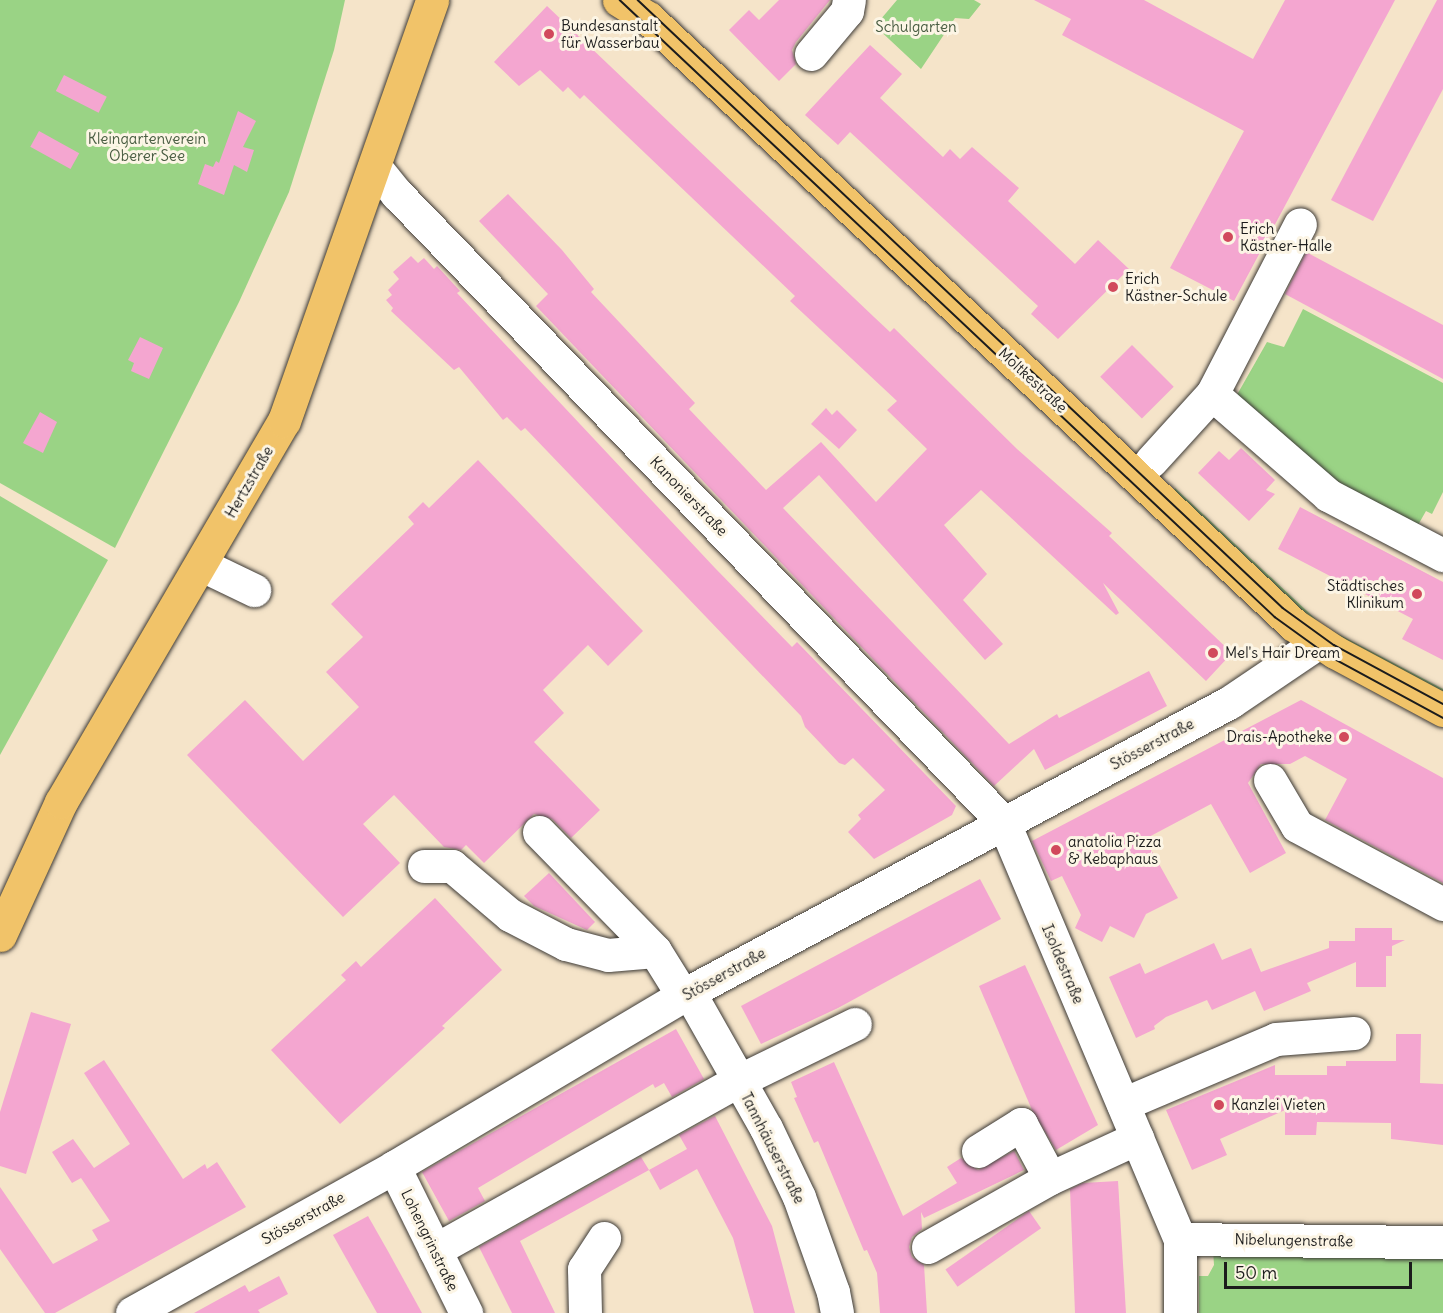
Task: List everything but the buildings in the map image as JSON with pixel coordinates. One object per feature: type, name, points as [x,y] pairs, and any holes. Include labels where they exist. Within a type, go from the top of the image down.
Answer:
[{"type":"main road","name":"Hertzstraße","points":[[0,934],[61,802],[202,565],[284,420],[432,0]]},
{"type":"main road","name":"Moltkestraße","points":[[619,0],[643,9],[1294,626],[1443,710]]},
{"type":"street","points":[[811,54],[847,11],[849,0]]},
{"type":"street","name":"Kanonierstraße","points":[[375,167],[1004,823]]},
{"type":"street","points":[[1151,461],[1212,394],[1300,224]]},
{"type":"street","points":[[1212,394],[1328,495],[1443,555]]},
{"type":"street","points":[[202,565],[254,590]]},
{"type":"street","name":"Stösserstraße","points":[[132,1313],[394,1167],[686,994],[1230,702],[1319,642]]},
{"type":"street","points":[[1270,780],[1297,826],[1443,904]]},
{"type":"street","name":"Isoldestraße","points":[[1004,823],[1180,1239],[1180,1313]]},
{"type":"street","name":"Tannhäuserstraße","points":[[539,832],[655,951],[686,994],[738,1081],[799,1197],[833,1292],[837,1313]]},
{"type":"street","points":[[424,866],[452,866],[510,915],[566,944],[608,955],[655,951]]},
{"type":"street","points":[[435,1250],[738,1081],[855,1024]]},
{"type":"street","points":[[1123,1104],[1276,1039],[1354,1033]]},
{"type":"street","points":[[978,1151],[1021,1124],[1050,1178]]},
{"type":"street","points":[[928,1247],[1050,1178],[1137,1137]]},
{"type":"street","name":"Lohengrinstraße","points":[[394,1167],[466,1313]]},
{"type":"street","points":[[585,1313],[584,1269],[603,1238]]},
{"type":"street","name":"Nibelungenstraße","points":[[1180,1239],[1443,1242]]},
{"type":"green space","name":"Kleingartenverein Oberer See","points":[[0,0],[345,0],[334,50],[289,192],[239,302],[115,548],[0,483]]},
{"type":"green space","name":"Schulgarten","points":[[897,0],[974,0],[981,4],[969,19],[955,18],[921,69],[875,26]]},
{"type":"green space","points":[[1303,309],[1443,383],[1443,492],[1432,514],[1426,511],[1418,525],[1335,488],[1234,400],[1267,342],[1284,347]]},
{"type":"green space","points":[[1175,488],[1323,626],[1443,689],[1443,694],[1322,631],[1174,494]]},
{"type":"green space","points":[[0,496],[108,560],[0,755]]},
{"type":"green space","points":[[1213,1250],[1443,1252],[1443,1313],[1199,1313],[1199,1276],[1208,1276],[1214,1265]]},
{"type":"tram line","points":[[620,0],[1275,617],[1329,656],[1443,718]]},
{"type":"tram line","points":[[638,0],[1283,608],[1334,645],[1443,704]]},
{"type":"place","name":"Bundesanstalt für Wasserbau","points":[[549,34]]},
{"type":"place","name":"Erich Kästner-Halle","points":[[1228,237]]},
{"type":"place","name":"Erich Kästner-Schule","points":[[1113,287]]},
{"type":"place","name":"Städtisches Klinikum","points":[[1417,594]]},
{"type":"place","name":"Mel's Hair Dream","points":[[1213,653]]},
{"type":"place","name":"Drais-Apotheke","points":[[1344,737]]},
{"type":"place","name":"anatolia Pizza & Kebaphaus","points":[[1056,850]]},
{"type":"place","name":"Kanzlei Vieten","points":[[1219,1105]]}]
